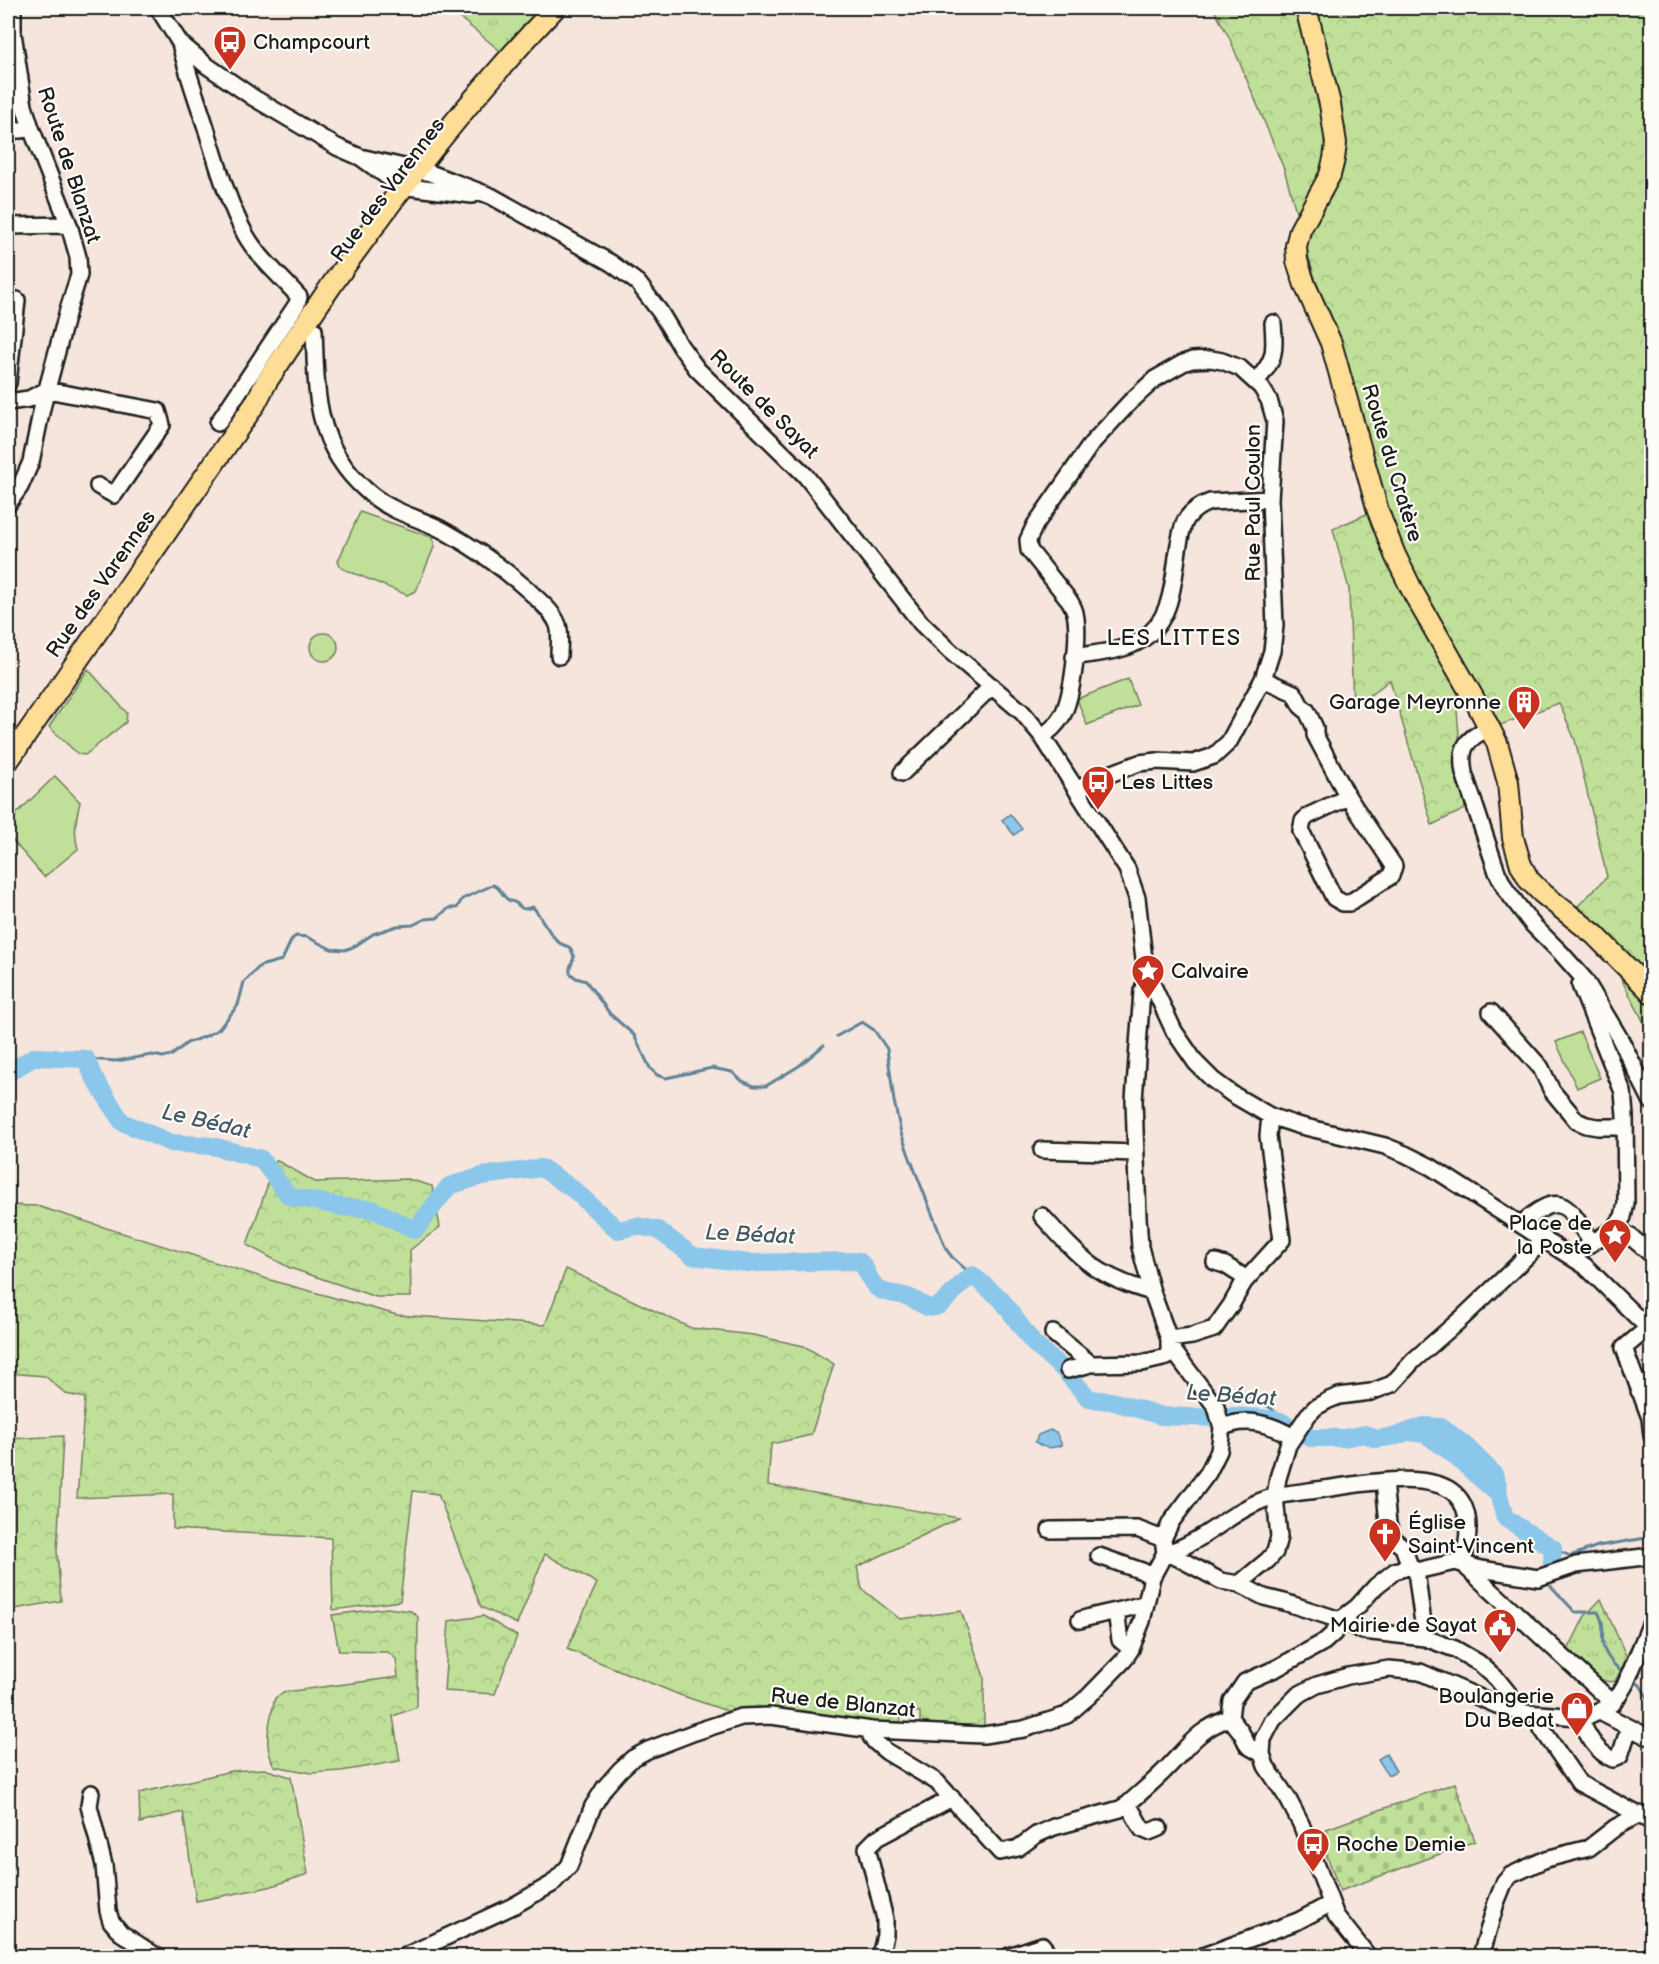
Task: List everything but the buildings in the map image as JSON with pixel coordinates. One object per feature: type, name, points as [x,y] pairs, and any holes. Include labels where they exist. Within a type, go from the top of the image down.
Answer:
[{"type":"main road","name":"Rue des Varennes","points":[[464,120],[497,71],[555,8]]},
{"type":"main road","name":"Rue des Varennes","points":[[8,761],[255,404],[274,384],[310,327],[394,218],[417,180],[464,120],[563,8]]},
{"type":"main road","name":"Route du Cratère","points":[[1306,8],[1330,104],[1336,143],[1330,175],[1300,230],[1296,251],[1298,267],[1331,343],[1372,493],[1388,537],[1418,603],[1497,743],[1506,770],[1515,852],[1525,873],[1542,893],[1596,935],[1652,993]]},
{"type":"street","name":"Route de Blanzat","points":[[8,504],[20,487],[31,462],[42,408],[79,275],[78,257],[69,225],[24,106],[13,33],[13,8]]},
{"type":"street","name":"Route de Sayat","points":[[158,8],[180,43],[213,71],[337,147],[417,180],[465,194],[498,200],[611,262],[638,283],[697,369],[714,388],[797,466],[930,632],[1028,717],[1042,735],[1127,869],[1139,914],[1144,959],[1150,982],[1180,1041],[1196,1063],[1232,1094],[1270,1116],[1297,1125],[1385,1146],[1431,1167],[1572,1256],[1648,1323]]},
{"type":"street","points":[[180,43],[228,194],[246,235],[258,253],[299,297],[297,304],[218,423]]},
{"type":"street","points":[[194,91],[198,84],[213,71]]},
{"type":"street","points":[[8,127],[21,130],[31,129]]},
{"type":"street","points":[[8,226],[69,225]]},
{"type":"street","points":[[8,300],[17,300],[8,383]]},
{"type":"street","points":[[1256,381],[1272,359],[1273,323]]},
{"type":"street","points":[[310,327],[318,401],[328,438],[345,467],[379,501],[445,531],[516,580],[546,608],[556,622],[559,631],[559,656]]},
{"type":"street","name":"Rue Paul Coulon","points":[[1042,735],[1058,722],[1068,703],[1077,621],[1074,609],[1029,550],[1028,540],[1035,525],[1092,443],[1129,403],[1165,372],[1192,360],[1211,359],[1232,364],[1256,381],[1269,400],[1275,421],[1269,499],[1275,626],[1272,651],[1263,679],[1228,742],[1214,756],[1193,763],[1157,761],[1138,763],[1094,780],[1077,790]]},
{"type":"street","points":[[8,402],[29,399],[47,390],[159,411],[162,425],[114,495],[98,486]]},
{"type":"street","points":[[1074,657],[1128,646],[1141,640],[1160,623],[1169,603],[1182,531],[1193,511],[1210,502],[1269,499]]},
{"type":"street","points":[[1263,679],[1290,690],[1297,697],[1347,797],[1394,866],[1391,876],[1349,903],[1343,903],[1334,898],[1301,831],[1303,821],[1308,816],[1347,797]]},
{"type":"street","points":[[902,773],[992,686]]},
{"type":"street","points":[[1490,727],[1470,739],[1465,746],[1462,760],[1464,773],[1497,872],[1516,906],[1591,988],[1652,1102]]},
{"type":"street","points":[[1572,1256],[1615,1228],[1623,1217],[1626,1203],[1622,1087],[1579,984],[1578,972]]},
{"type":"street","points":[[1150,982],[1144,986],[1142,991],[1135,1084],[1140,1247],[1152,1292],[1175,1353],[1186,1365],[1219,1420],[1263,1423],[1296,1432]]},
{"type":"street","points":[[1491,1012],[1541,1068],[1552,1091],[1577,1121],[1586,1125],[1625,1126]]},
{"type":"street","points":[[1169,1339],[1192,1336],[1214,1329],[1246,1279],[1282,1240],[1268,1137],[1270,1116]]},
{"type":"street","points":[[1042,1150],[1136,1153]]},
{"type":"street","points":[[1521,1224],[1538,1210],[1557,1203],[1565,1206],[1572,1214],[1592,1243]]},
{"type":"street","points":[[1042,1216],[1074,1252],[1090,1266],[1112,1279],[1152,1292]]},
{"type":"street","points":[[1615,1228],[1631,1237],[1652,1256]]},
{"type":"street","points":[[1239,1584],[1269,1560],[1275,1552],[1279,1537],[1275,1496],[1283,1459],[1296,1432],[1316,1407],[1339,1396],[1371,1392],[1392,1384],[1414,1360],[1545,1239]]},
{"type":"street","points":[[1215,1262],[1225,1265],[1246,1279]]},
{"type":"street","points":[[1648,1323],[1624,1348],[1651,1417],[1652,1436]]},
{"type":"street","points":[[1053,1333],[1091,1364]]},
{"type":"street","points":[[1167,1357],[1169,1339]]},
{"type":"street","points":[[1068,1370],[1091,1364],[1143,1363],[1167,1357],[1186,1365]]},
{"type":"street","points":[[1639,1391],[1652,1378]]},
{"type":"street","name":"Rue de Blanzat","points":[[405,1956],[513,1906],[558,1879],[573,1858],[593,1806],[605,1787],[629,1762],[648,1750],[713,1726],[751,1716],[771,1716],[872,1730],[996,1734],[1054,1721],[1067,1715],[1078,1707],[1124,1660],[1131,1649],[1142,1621],[1152,1577],[1171,1522],[1208,1473],[1219,1451],[1219,1420]]},
{"type":"street","points":[[1164,1546],[1181,1549],[1256,1503],[1275,1496],[1384,1481],[1417,1481],[1444,1487],[1455,1494],[1462,1505],[1468,1524],[1463,1564]]},
{"type":"street","points":[[1384,1481],[1388,1524],[1393,1539],[1403,1547],[1413,1568],[1425,1638]]},
{"type":"street","points":[[1050,1530],[1137,1529],[1178,1558],[1221,1581],[1239,1584],[1264,1597],[1340,1620],[1363,1631],[1425,1638],[1455,1649],[1486,1668],[1509,1694],[1512,1710]]},
{"type":"street","points":[[1099,1556],[1142,1570],[1152,1577]]},
{"type":"street","points":[[1262,1754],[1248,1746],[1230,1718],[1232,1701],[1245,1682],[1277,1668],[1324,1642],[1334,1633],[1340,1620],[1358,1607],[1385,1578],[1413,1568],[1455,1562],[1480,1569],[1538,1578],[1576,1565],[1652,1556]]},
{"type":"street","points":[[1463,1564],[1613,1703]]},
{"type":"street","points":[[1080,1620],[1145,1603]]},
{"type":"street","points":[[1116,1611],[1120,1640],[1131,1649]]},
{"type":"street","points":[[1368,1956],[1349,1934],[1330,1904],[1301,1824],[1266,1766],[1262,1754],[1263,1739],[1274,1720],[1298,1695],[1317,1685],[1376,1670],[1389,1669],[1420,1671],[1512,1710],[1579,1718],[1600,1712],[1613,1703],[1624,1688],[1652,1620]]},
{"type":"street","points":[[1600,1712],[1629,1728],[1652,1737]]},
{"type":"street","points":[[1538,1714],[1542,1729],[1579,1783],[1646,1818]]},
{"type":"street","points":[[872,1730],[872,1737],[879,1745],[937,1782],[1000,1852],[1018,1848],[1036,1835],[1054,1827],[1120,1809],[1167,1768],[1194,1738],[1213,1724],[1230,1718]]},
{"type":"street","points":[[1579,1718],[1600,1753],[1613,1760],[1620,1756],[1629,1728]]},
{"type":"street","points":[[91,1793],[89,1804],[104,1865],[111,1921],[120,1933],[156,1956]]},
{"type":"street","points":[[880,1956],[885,1919],[867,1848],[877,1838],[952,1798]]},
{"type":"street","points":[[1128,1804],[1142,1829],[1149,1832],[1158,1828]]},
{"type":"street","points":[[1481,1956],[1496,1903],[1504,1883],[1511,1875],[1546,1858],[1589,1848],[1616,1827],[1646,1818]]},
{"type":"street","points":[[1203,1956],[1298,1921],[1330,1904]]},
{"type":"street","points":[[1009,1956],[1042,1945],[1050,1956]]},
{"type":"green space","points":[[448,8],[545,8],[504,54]]},
{"type":"green space","points":[[1213,8],[1651,8],[1651,1036],[1602,942],[1571,913],[1607,877],[1575,740],[1559,703],[1495,727],[1477,684],[1456,698],[1465,809],[1432,825],[1390,680],[1353,708],[1349,589],[1333,529],[1380,508],[1284,169],[1229,37]]},
{"type":"green space","points":[[360,512],[431,537],[434,547],[416,591],[407,595],[341,568],[338,561]]},
{"type":"green space","points":[[324,633],[334,637],[338,647],[334,657],[324,661],[314,657],[310,647],[314,637]]},
{"type":"green space","points":[[88,669],[127,713],[126,722],[85,755],[78,754],[49,727]]},
{"type":"green space","points":[[1128,679],[1138,705],[1087,725],[1077,699]]},
{"type":"green space","points":[[55,776],[80,802],[75,831],[78,849],[44,877],[8,835],[8,822]]},
{"type":"green space","points":[[1580,1032],[1600,1078],[1577,1088],[1556,1042]]},
{"type":"green space","points":[[276,1160],[315,1182],[408,1179],[432,1186],[440,1227],[410,1250],[411,1297],[376,1297],[290,1268],[247,1245]]},
{"type":"green space","points":[[8,1205],[37,1206],[277,1282],[397,1315],[545,1325],[566,1269],[691,1328],[753,1335],[804,1346],[834,1364],[811,1435],[771,1444],[768,1485],[959,1518],[857,1567],[862,1589],[900,1619],[961,1611],[984,1677],[984,1728],[920,1724],[920,1712],[902,1711],[900,1723],[863,1724],[733,1713],[680,1695],[567,1649],[597,1583],[545,1554],[517,1624],[481,1607],[438,1494],[413,1491],[400,1601],[333,1610],[331,1538],[173,1529],[173,1494],[77,1498],[85,1398],[66,1394],[45,1376],[8,1373]]},
{"type":"green space","points":[[8,1418],[9,1439],[63,1436],[57,1552],[61,1601],[8,1610]]},
{"type":"green space","points":[[1601,1599],[1627,1658],[1615,1681],[1609,1682],[1596,1677],[1568,1650],[1585,1616]]},
{"type":"green space","points":[[387,1608],[411,1611],[418,1617],[417,1707],[393,1716],[400,1761],[341,1771],[312,1773],[274,1766],[268,1749],[268,1740],[275,1698],[285,1692],[398,1677],[396,1659],[388,1652],[339,1651],[332,1615]]},
{"type":"green space","points":[[483,1616],[517,1636],[495,1694],[444,1691],[449,1621]]},
{"type":"green space","points":[[264,1769],[291,1777],[308,1874],[269,1887],[196,1901],[183,1812],[140,1823],[139,1793],[231,1771]]},
{"type":"green space","points":[[1455,1783],[1475,1841],[1340,1891],[1318,1832]]},
{"type":"water","points":[[1010,814],[1022,829],[1014,835],[1002,820]]},
{"type":"water","points":[[1050,1430],[1056,1432],[1062,1445],[1048,1448],[1035,1442],[1038,1435]]},
{"type":"water","points":[[1386,1754],[1396,1771],[1388,1775],[1378,1759]]},
{"type":"waterway","name":"Le Bédat","points":[[86,1059],[116,1061],[152,1055],[163,1057],[172,1055],[187,1043],[219,1029],[238,1005],[244,982],[260,966],[282,960],[292,939],[296,936],[307,937],[331,949],[345,950],[373,934],[397,926],[413,925],[425,919],[437,918],[449,908],[457,908],[462,899],[493,885],[508,900],[522,908],[533,907],[554,937],[571,949],[574,957],[570,973],[586,981],[610,1014],[634,1035],[650,1068],[657,1075],[666,1078],[712,1068],[732,1072],[742,1081],[754,1086],[766,1086],[799,1066],[824,1045]]},
{"type":"waterway","points":[[837,1036],[862,1022],[874,1030],[887,1049],[894,1101],[901,1133],[910,1158],[946,1249],[972,1275]]},
{"type":"waterway","name":"Le Bédat","points":[[8,1073],[34,1057],[86,1059],[93,1076],[122,1122],[171,1143],[212,1146],[261,1159],[289,1196],[342,1207],[372,1209],[415,1230],[449,1186],[482,1176],[542,1168],[574,1190],[618,1230],[637,1226],[658,1230],[693,1256],[748,1263],[859,1261],[877,1288],[884,1292],[908,1297],[931,1308],[941,1304],[965,1281]]},
{"type":"waterway","name":"Le Bédat","points":[[969,1278],[972,1275],[1001,1299],[1033,1343],[1064,1370],[1089,1399],[1111,1401],[1162,1416],[1218,1418],[1231,1416],[1280,1421],[1311,1438],[1344,1438],[1365,1434],[1376,1439],[1396,1436],[1424,1426],[1442,1427],[1465,1445],[1494,1474],[1505,1518],[1553,1548],[1552,1562]]},
{"type":"waterway","points":[[1212,1394],[1225,1392],[1251,1398],[1267,1405],[1280,1421]]},
{"type":"waterway","points":[[1409,1432],[1425,1434],[1449,1451],[1499,1495]]},
{"type":"waterway","points":[[1553,1548],[1570,1556],[1598,1546],[1652,1537]]},
{"type":"waterway","points":[[1551,1586],[1575,1612],[1598,1612],[1603,1625],[1604,1649],[1612,1662],[1626,1675]]},
{"type":"waterway","points":[[1633,1680],[1640,1685],[1652,1705]]},
{"type":"place","name":"Champcourt","points":[[230,71]]},
{"type":"place","name":"Garage Meyronne","points":[[1524,731]]},
{"type":"place","name":"Les Littes","points":[[1098,811]]},
{"type":"place","name":"Calvaire","points":[[1148,1000]]},
{"type":"place","name":"Place de la Poste","points":[[1615,1264]]},
{"type":"place","name":"Église Saint-Vincent","points":[[1385,1563]]},
{"type":"place","name":"Mairie de Sayat","points":[[1500,1654]]},
{"type":"place","name":"Boulangerie Du Bedat","points":[[1577,1737]]},
{"type":"place","name":"Roche Demie","points":[[1313,1873]]},
{"type":"district","name":"LES LITTES","points":[[1174,638]]}]
